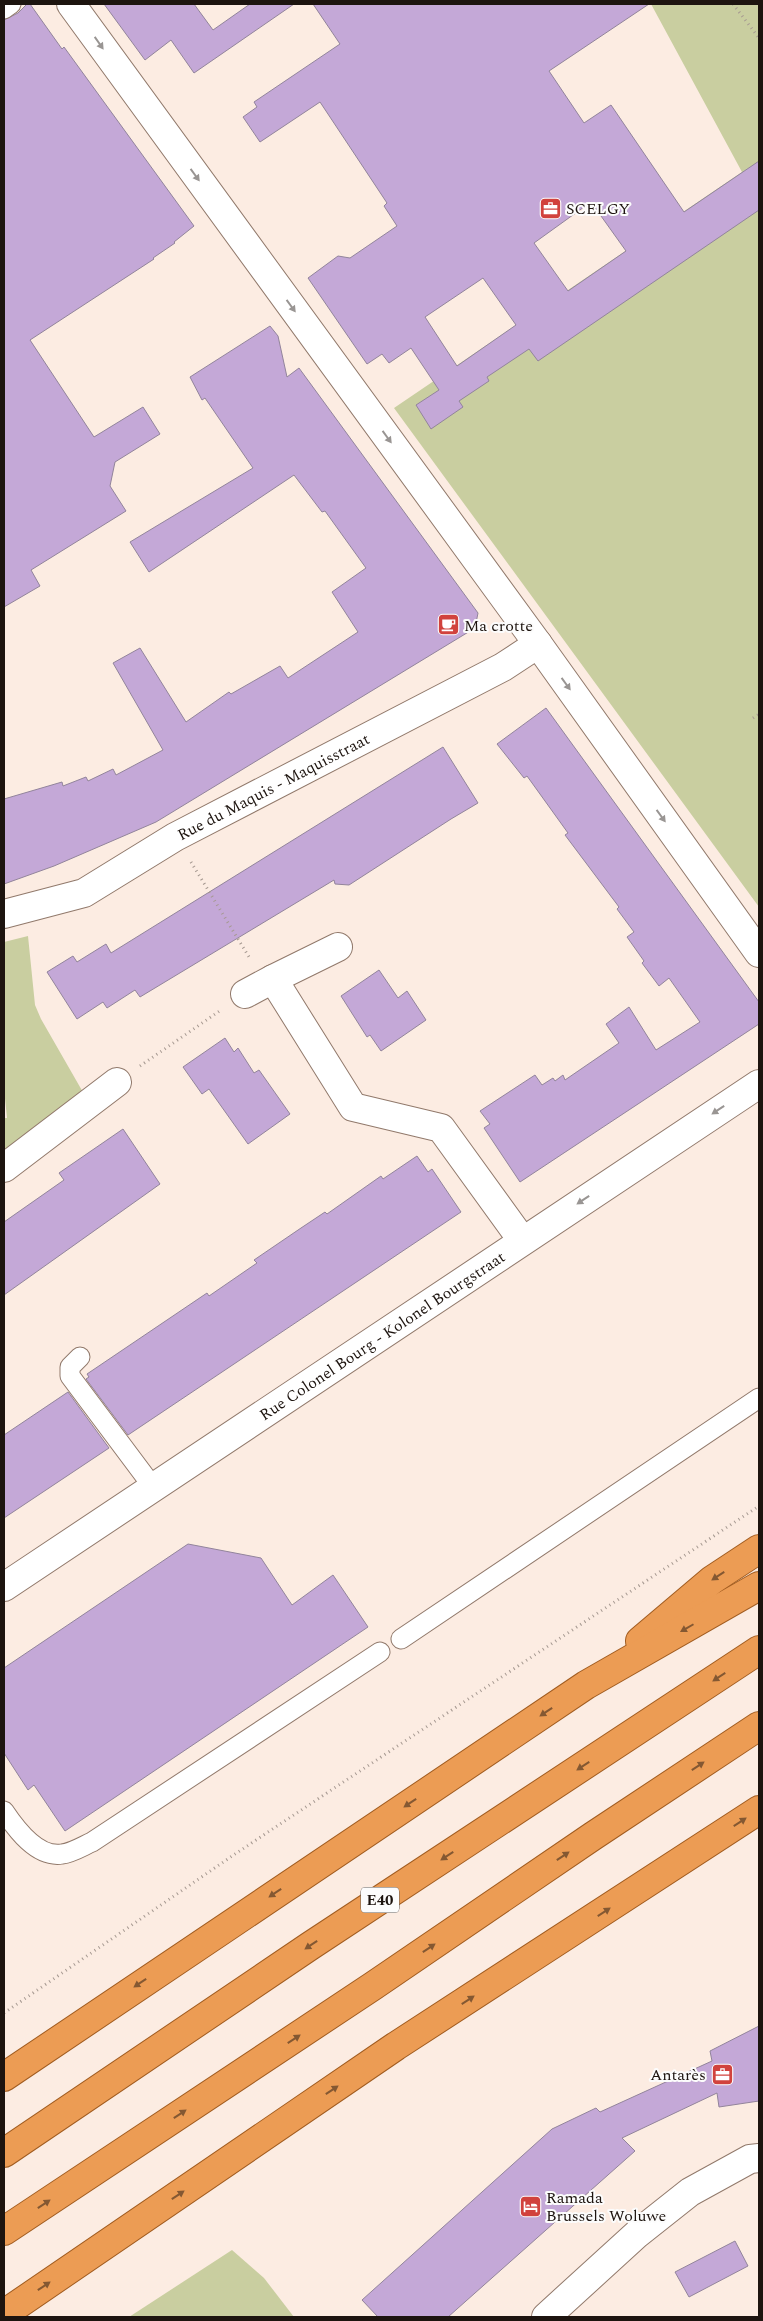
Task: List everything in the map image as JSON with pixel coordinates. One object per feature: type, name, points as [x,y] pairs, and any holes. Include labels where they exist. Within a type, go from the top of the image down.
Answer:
[{"type":"highway","points":[[586,1685],[712,1580],[759,1549]]},
{"type":"highway","points":[[4,2076],[586,1685],[759,1586]]},
{"type":"highway","name":"E40","points":[[4,2153],[310,1946],[759,1650]]},
{"type":"highway","points":[[4,2231],[373,1986],[593,1836],[759,1726]]},
{"type":"highway","points":[[4,2314],[396,2046],[759,1810]]},
{"type":"street","points":[[71,4],[538,644],[759,953]]},
{"type":"street","name":"Rue du Maquis - Maquisstraat","points":[[4,914],[84,893],[175,837],[503,667],[538,644]]},
{"type":"street","points":[[338,947],[261,985],[353,1107],[441,1128],[522,1240]]},
{"type":"street","points":[[4,1168],[117,1082]]},
{"type":"street","name":"Rue Colonel Bourg - Kolonel Bourgstraat","points":[[4,1587],[522,1240],[759,1084]]},
{"type":"street","points":[[546,2317],[637,2234],[690,2192],[756,2164]]},
{"type":"lane","points":[[4,8],[10,4]]},
{"type":"lane","points":[[80,1357],[70,1367],[70,1376],[153,1487]]},
{"type":"lane","points":[[401,1639],[759,1398]]},
{"type":"lane","points":[[4,1811],[17,1830],[38,1849],[62,1854],[92,1842],[380,1652]]},
{"type":"path","points":[[733,4],[759,38]]},
{"type":"path","points":[[753,718],[759,714]]},
{"type":"path","points":[[117,1082],[261,985],[175,837]]},
{"type":"path","points":[[4,2013],[235,1854],[759,1506]]},
{"type":"green space","points":[[651,4],[759,4],[759,907],[394,408],[742,172]]},
{"type":"green space","points":[[28,936],[35,1005],[84,1094],[4,1150],[4,1118],[7,1118],[4,1089],[4,942]]},
{"type":"green space","points":[[232,2250],[264,2278],[294,2317],[129,2317]]},
{"type":"building","points":[[27,4],[30,4],[62,49],[64,47],[194,226],[154,259],[30,340],[94,437],[143,407],[160,434],[115,462],[110,486],[126,511],[31,570],[40,586],[4,607],[4,20],[18,13]]},
{"type":"building","points":[[104,4],[194,4],[213,30],[250,4],[294,4],[194,73],[171,40],[145,60]]},
{"type":"building","points":[[313,4],[649,4],[549,71],[584,123],[611,105],[684,212],[759,161],[759,210],[538,361],[529,349],[487,377],[489,381],[459,401],[463,407],[431,429],[416,405],[439,390],[411,348],[389,363],[382,354],[367,364],[308,278],[338,256],[350,258],[397,226],[384,206],[387,203],[320,102],[260,142],[243,117],[257,107],[254,102],[340,44]],"holes":[[[591,202],[626,251],[568,291],[534,243]],[[483,278],[516,325],[457,366],[425,317]]]},
{"type":"building","points":[[270,326],[278,336],[287,377],[299,368],[478,613],[475,628],[156,822],[54,866],[4,884],[4,799],[62,782],[63,786],[86,777],[88,781],[113,769],[116,775],[163,750],[113,663],[140,648],[186,722],[229,692],[231,694],[280,666],[288,678],[358,632],[332,592],[366,568],[325,511],[322,512],[294,475],[149,572],[130,542],[253,468],[205,398],[202,400],[190,377]]},
{"type":"building","points":[[546,708],[759,1002],[759,1024],[520,1182],[484,1128],[490,1124],[480,1111],[535,1075],[542,1085],[553,1078],[555,1081],[563,1075],[565,1080],[619,1043],[606,1024],[629,1007],[656,1050],[700,1022],[669,978],[659,986],[642,963],[644,961],[627,937],[634,932],[617,909],[619,907],[565,835],[568,833],[527,776],[524,778],[497,744]]},
{"type":"building","points":[[443,747],[478,803],[349,885],[335,884],[334,880],[140,997],[135,990],[107,1008],[103,1002],[77,1019],[47,972],[73,956],[77,962],[106,944],[111,953]]},
{"type":"building","points":[[379,970],[398,998],[407,991],[426,1020],[381,1051],[370,1035],[367,1037],[341,996]]},
{"type":"building","points":[[225,1038],[234,1052],[238,1048],[254,1073],[259,1070],[290,1114],[248,1144],[209,1089],[202,1094],[183,1067]]},
{"type":"building","points":[[123,1129],[160,1184],[4,1295],[4,1222],[64,1180],[59,1173]]},
{"type":"building","points":[[417,1156],[428,1172],[432,1169],[461,1212],[128,1435],[86,1379],[89,1377],[87,1374],[207,1293],[209,1296],[257,1263],[254,1260],[325,1212],[327,1214],[381,1176],[383,1179]]},
{"type":"building","points":[[68,1392],[109,1448],[4,1518],[4,1435]]},
{"type":"building","points":[[188,1544],[261,1558],[292,1605],[333,1575],[368,1627],[65,1831],[34,1785],[28,1790],[4,1753],[4,1668]]},
{"type":"building","points":[[759,2026],[759,2101],[719,2107],[717,2093],[622,2138],[635,2151],[448,2317],[378,2317],[362,2300],[552,2129],[596,2108],[600,2112],[712,2061],[710,2051]]},
{"type":"building","points":[[735,2241],[748,2266],[689,2297],[675,2272]]},
{"type":"place","name":"SCELGY","points":[[550,208]]},
{"type":"place","name":"Ma crotte","points":[[448,625]]},
{"type":"place","name":"Antarès","points":[[722,2074]]},
{"type":"place","name":"Ramada Brussels Woluwe","points":[[530,2206]]}]
